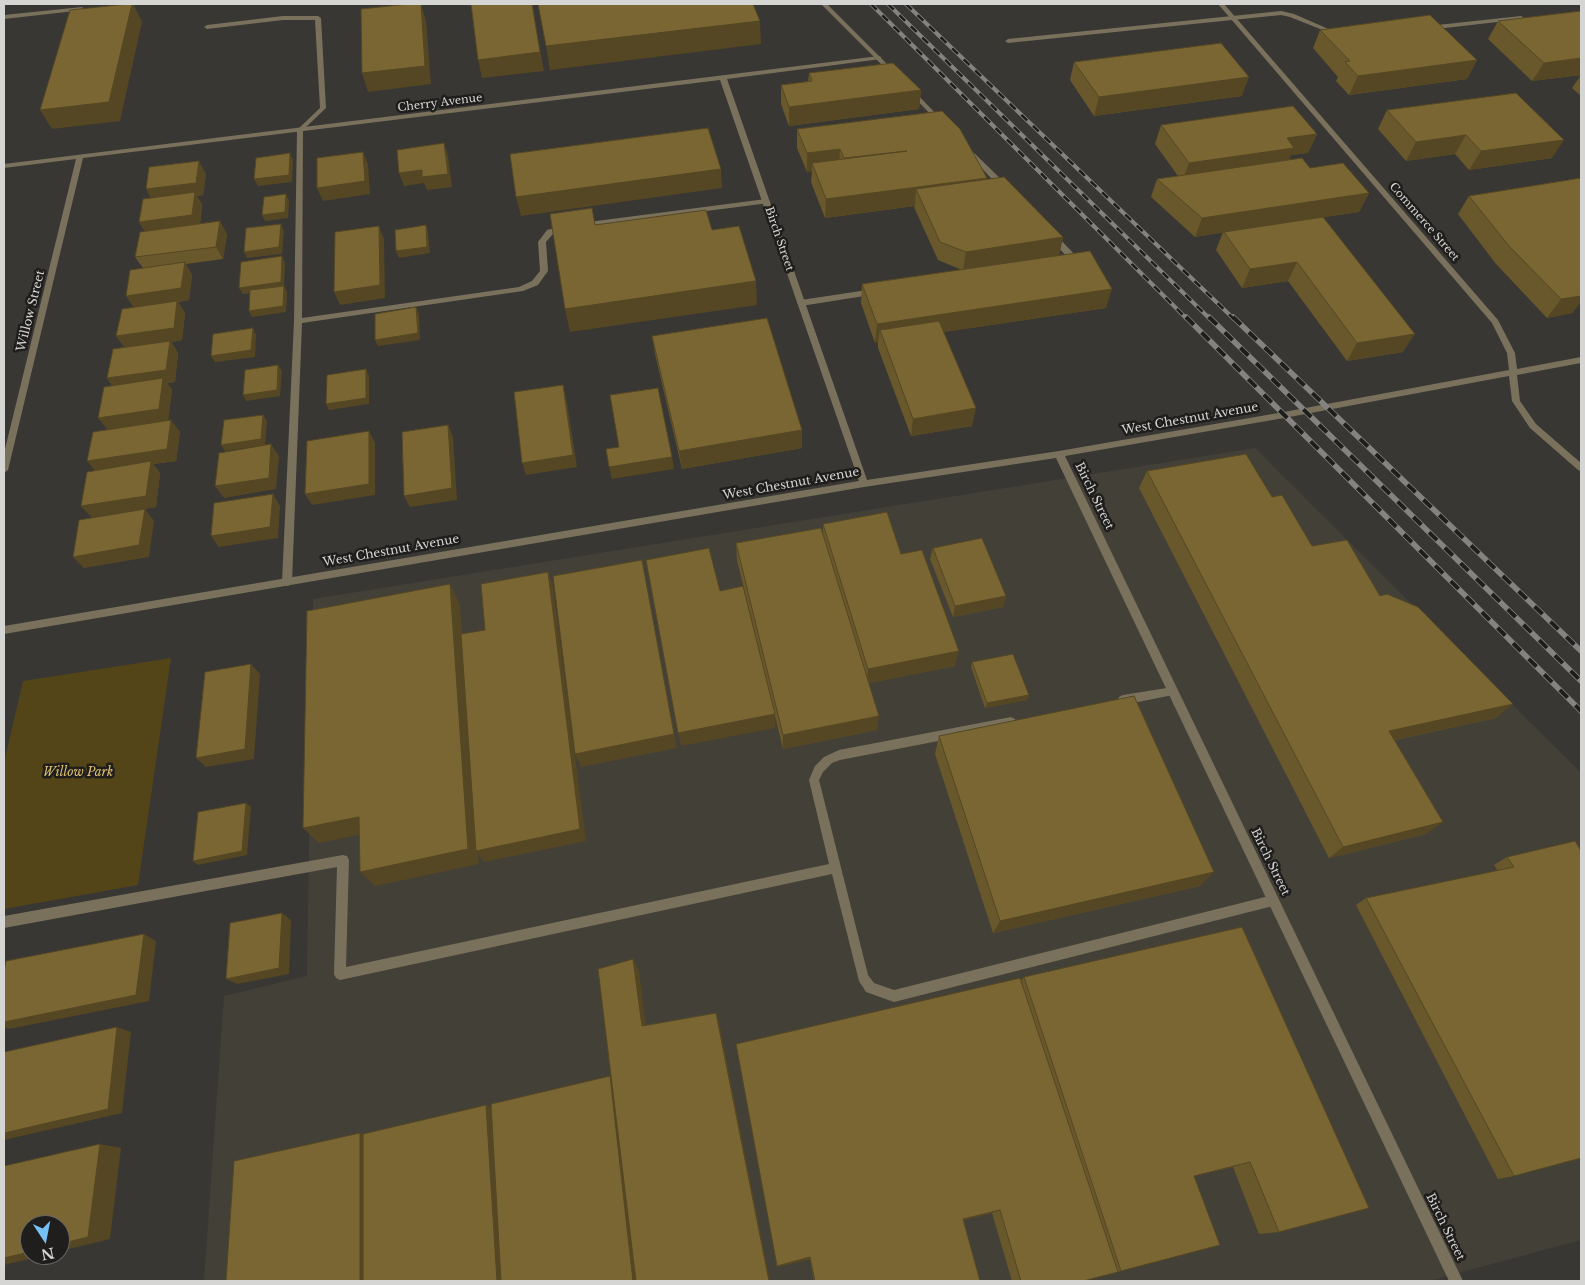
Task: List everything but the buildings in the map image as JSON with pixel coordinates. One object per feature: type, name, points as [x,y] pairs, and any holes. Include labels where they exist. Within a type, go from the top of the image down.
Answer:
[{"type":"street","points":[[824,4],[899,79]]},
{"type":"street","name":"Commerce Street","points":[[1221,4],[1495,322],[1511,353],[1516,401],[1532,426],[1581,468]]},
{"type":"street","points":[[4,17],[86,8]]},
{"type":"street","points":[[1008,41],[1231,17],[1286,14],[1342,35]]},
{"type":"street","points":[[207,27],[283,18],[318,18],[323,108],[300,130],[298,321],[287,582]]},
{"type":"street","points":[[1425,28],[1521,18]]},
{"type":"street","name":"Cherry Avenue","points":[[4,166],[879,58]]},
{"type":"street","name":"Birch Street","points":[[723,78],[864,484]]},
{"type":"street","points":[[906,86],[947,129]]},
{"type":"street","points":[[961,143],[1009,192]]},
{"type":"street","name":"Willow Street","points":[[4,470],[80,156]]},
{"type":"street","points":[[298,321],[520,289],[535,283],[544,271],[542,242],[550,232],[561,228],[766,201]]},
{"type":"street","points":[[1044,228],[1078,263],[1068,264]]},
{"type":"street","points":[[801,303],[880,291]]},
{"type":"street","name":"West Chestnut Avenue","points":[[4,630],[864,484],[1059,454],[1581,360]]},
{"type":"street","name":"Birch Street","points":[[1059,454],[1456,1281]]},
{"type":"street","points":[[1114,702],[1172,691]]},
{"type":"street","points":[[1025,719],[839,755],[828,760],[819,769],[814,780],[863,977],[870,988],[894,996],[1274,901]]},
{"type":"street","points":[[4,922],[343,860],[340,974],[836,868]]},
{"type":"shaded area","points":[[1255,448],[1581,773],[1581,1240],[1429,1281],[204,1281],[224,996],[307,976],[313,599]]},
{"type":"green space","name":"Willow Park","points":[[171,658],[138,885],[4,909],[4,763],[23,681]]},
{"type":"railway","points":[[871,4],[1187,319]]},
{"type":"railway","points":[[888,4],[1210,319]]},
{"type":"railway","points":[[906,4],[1234,319]]},
{"type":"railway","points":[[1186,317],[1581,711]]},
{"type":"railway","points":[[1209,317],[1581,681]]},
{"type":"railway","points":[[1233,317],[1581,651]]}]
